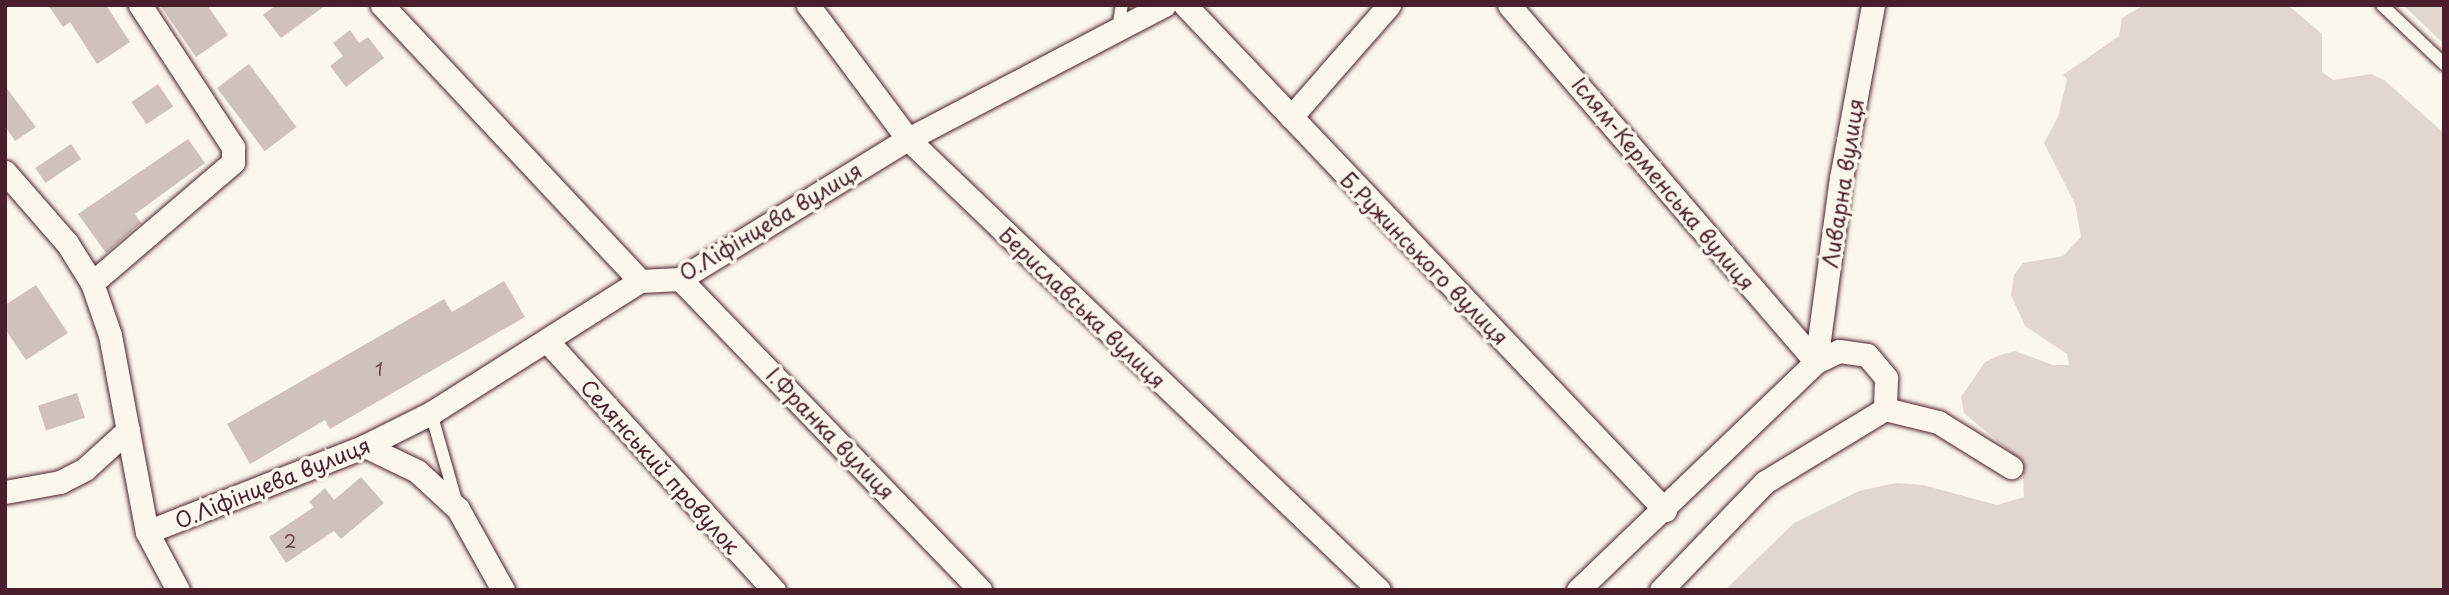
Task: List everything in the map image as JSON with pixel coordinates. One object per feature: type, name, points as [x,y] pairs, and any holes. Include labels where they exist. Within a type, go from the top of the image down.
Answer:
[{"type":"street","points":[[92,283],[233,162],[233,147],[140,5]]},
{"type":"street","points":[[382,5],[640,281]]},
{"type":"street","name":"Бериславська вулиця","points":[[808,5],[908,139],[1379,590]]},
{"type":"street","name":"О.Ліфінцева вулиця","points":[[147,532],[365,446],[431,413],[548,342],[640,281],[680,279],[908,139],[1164,5]]},
{"type":"street","name":"Б.Ружинського вулиця","points":[[1185,5],[1665,510]]},
{"type":"street","points":[[1291,117],[1389,5]]},
{"type":"street","name":"Іслям-Керменська вулиця","points":[[1509,5],[1816,362]]},
{"type":"street","name":"Ливарна вулиця","points":[[1816,362],[1841,178],[1873,5]]},
{"type":"street","points":[[5,173],[67,243],[92,283],[110,335],[147,532],[178,590]]},
{"type":"street","name":"І.Франка вулиця","points":[[680,279],[980,590]]},
{"type":"street","name":"Селянський провулок","points":[[548,342],[774,590]]},
{"type":"street","points":[[1578,590],[1665,510],[1816,362],[1839,351],[1867,355],[1886,378],[1885,409]]},
{"type":"street","points":[[1661,590],[1765,482],[1885,409],[1938,422],[2011,467]]},
{"type":"street","points":[[5,492],[68,478],[107,453],[128,430]]},
{"type":"street","points":[[365,446],[417,471],[458,509],[503,590]]},
{"type":"lane","points":[[1118,29],[1122,5]]},
{"type":"lane","points":[[2382,5],[2444,64]]},
{"type":"lane","points":[[431,413],[458,509]]},
{"type":"shaded area","points":[[2144,5],[2288,5],[2322,34],[2322,72],[2333,80],[2371,74],[2384,80],[2444,133],[2444,590],[1725,590],[1794,523],[1859,491],[1896,483],[1923,485],[1997,505],[2024,497],[2023,472],[2015,456],[1964,413],[1961,397],[1985,362],[2000,355],[2015,351],[2053,365],[2069,365],[2067,354],[2025,326],[2011,295],[2014,275],[2023,263],[2063,256],[2081,237],[2075,204],[2044,143],[2058,117],[2067,79],[2063,75],[2119,36],[2122,18]]},
{"type":"shaded area","points":[[2403,5],[2444,5],[2444,44]]},
{"type":"building","points":[[48,5],[106,5],[130,42],[97,64],[70,22],[63,27]]},
{"type":"building","points":[[160,5],[207,5],[228,35],[196,57]]},
{"type":"building","points":[[276,5],[326,5],[281,38],[263,15]]},
{"type":"building","points":[[350,30],[359,43],[368,37],[384,58],[346,87],[330,66],[343,56],[333,43]]},
{"type":"building","points":[[249,64],[297,127],[265,151],[217,88]]},
{"type":"building","points":[[158,84],[173,106],[147,124],[131,102]]},
{"type":"building","points":[[5,86],[36,127],[15,141],[5,126]]},
{"type":"building","points":[[188,139],[205,163],[135,214],[141,223],[106,253],[78,214]]},
{"type":"building","points":[[71,144],[81,159],[45,183],[35,168]]},
{"type":"building","points":[[504,281],[525,317],[330,429],[325,420],[250,464],[227,424],[444,299],[452,312]]},
{"type":"building","points":[[36,285],[68,333],[26,360],[5,329],[5,305]]},
{"type":"building","points":[[77,393],[85,418],[46,430],[38,406]]},
{"type":"building","points":[[361,477],[384,503],[341,539],[334,531],[286,563],[269,537],[314,507],[309,502],[325,488],[334,500]]}]
